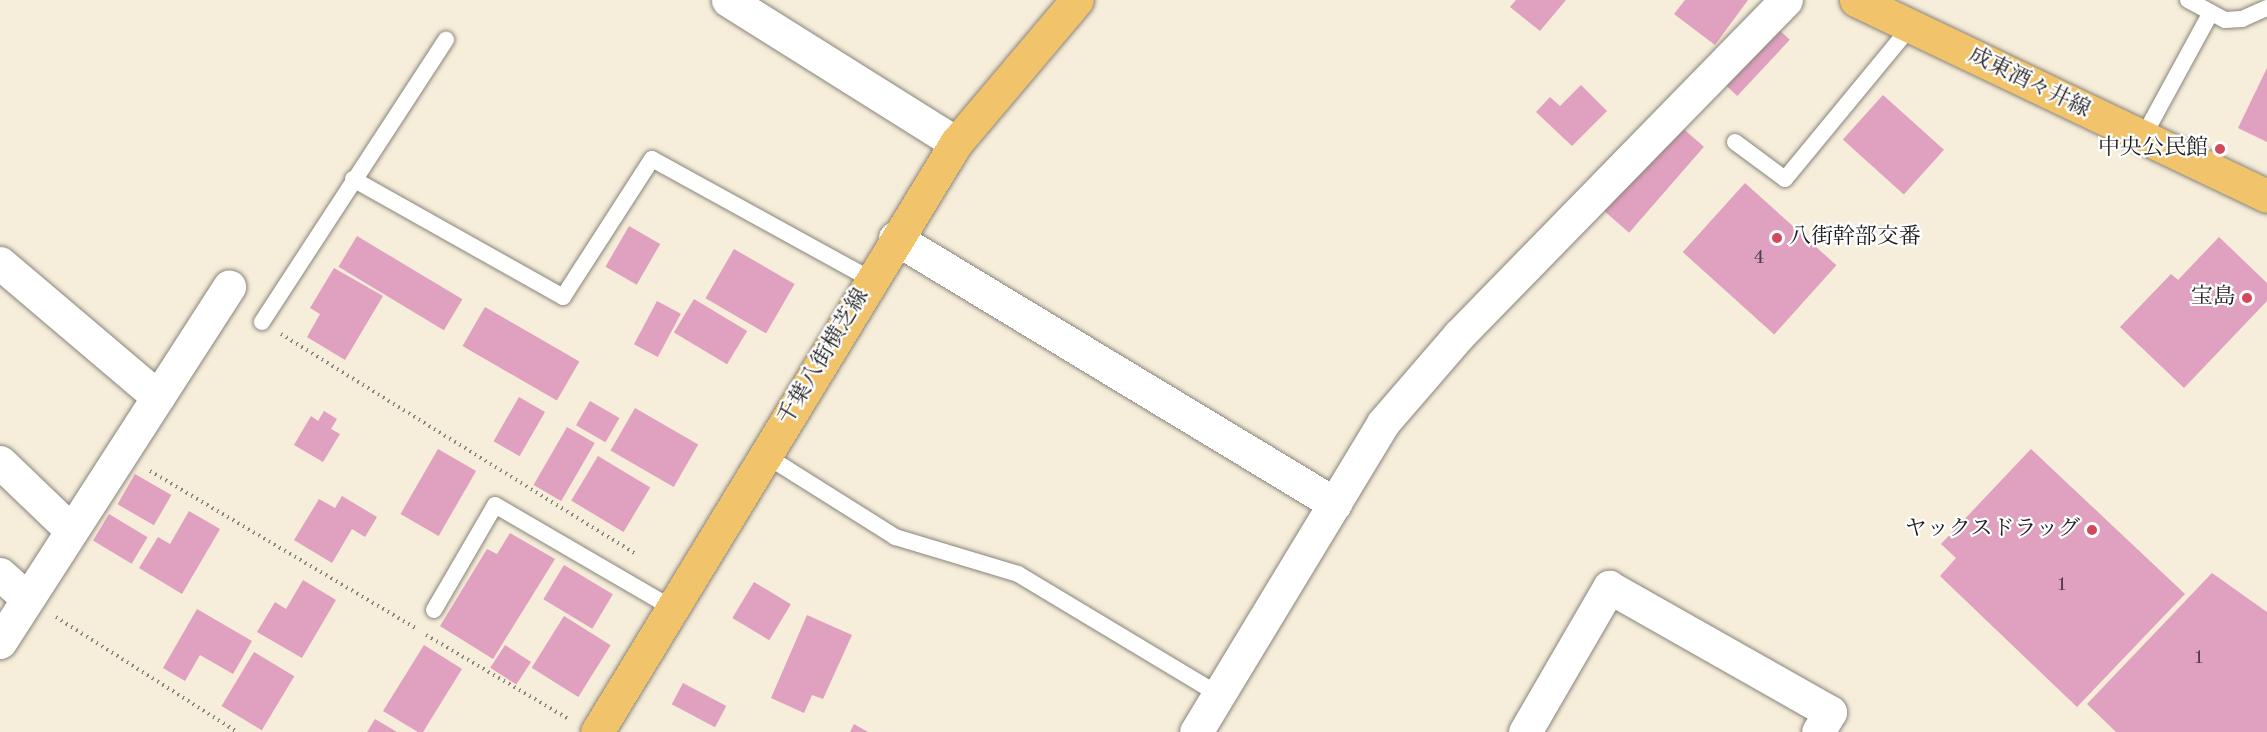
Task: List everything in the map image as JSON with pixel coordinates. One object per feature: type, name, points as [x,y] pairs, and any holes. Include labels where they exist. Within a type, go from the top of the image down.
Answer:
[{"type":"main road","name":"千葉八街横芝線","points":[[584,726],[679,597],[895,238],[956,143],[1077,0]]},
{"type":"main road","name":"成東酒々井線","points":[[1856,0],[2267,196]]},
{"type":"street","points":[[728,0],[956,143]]},
{"type":"street","points":[[1196,732],[1383,423],[1459,335],[1786,0]]},
{"type":"street","points":[[895,238],[1335,504]]},
{"type":"street","points":[[0,263],[158,397]]},
{"type":"street","points":[[0,642],[229,286]]},
{"type":"street","points":[[0,462],[71,530]]},
{"type":"street","points":[[0,574],[27,598]]},
{"type":"street","points":[[1525,732],[1610,587],[1830,711],[1818,732]]},
{"type":"lane","points":[[2188,0],[2209,16],[2242,19],[2267,8]]},
{"type":"lane","points":[[2143,137],[2209,16]]},
{"type":"lane","points":[[1735,142],[1785,179],[1911,26]]},
{"type":"lane","points":[[262,322],[353,179],[446,40]]},
{"type":"lane","points":[[353,179],[563,297],[652,159],[870,279]]},
{"type":"lane","points":[[765,455],[895,537],[1018,574],[1219,695]]},
{"type":"lane","points":[[434,610],[495,505],[679,597]]},
{"type":"path","points":[[262,322],[679,597]]},
{"type":"path","points":[[121,454],[584,726]]},
{"type":"path","points":[[27,598],[237,732]]},
{"type":"building","points":[[1516,0],[1566,0],[1540,31],[1510,7]]},
{"type":"building","points":[[1685,0],[1748,0],[1715,45],[1674,14]]},
{"type":"building","points":[[1773,24],[1790,40],[1737,96],[1720,80]]},
{"type":"building","points":[[2267,68],[2267,142],[2238,128]]},
{"type":"building","points":[[1581,85],[1607,111],[1572,146],[1536,112],[1550,97],[1560,106]]},
{"type":"building","points":[[1883,95],[1944,150],[1904,194],[1843,140]]},
{"type":"building","points":[[1679,125],[1704,147],[1629,233],[1604,211]]},
{"type":"building","points":[[1745,183],[1836,265],[1774,334],[1683,252]]},
{"type":"building","points":[[629,226],[660,244],[637,285],[606,267]]},
{"type":"building","points":[[357,236],[462,299],[444,330],[338,267]]},
{"type":"building","points":[[2219,237],[2267,283],[2267,301],[2184,388],[2120,327],[2171,274],[2178,280]]},
{"type":"building","points":[[734,249],[795,284],[766,333],[706,298]]},
{"type":"building","points":[[334,268],[383,296],[345,360],[307,337],[320,314],[310,308]]},
{"type":"building","points":[[694,299],[747,331],[727,364],[674,332]]},
{"type":"building","points":[[657,301],[681,314],[658,357],[634,344]]},
{"type":"building","points":[[485,307],[579,362],[557,400],[462,346]]},
{"type":"building","points":[[519,397],[545,412],[519,456],[494,441]]},
{"type":"building","points":[[590,401],[619,418],[605,442],[576,425]]},
{"type":"building","points":[[635,408],[698,445],[674,487],[610,450]]},
{"type":"building","points":[[324,411],[337,419],[331,429],[340,434],[323,462],[294,445],[311,416],[318,421]]},
{"type":"building","points":[[567,427],[595,443],[561,501],[534,485]]},
{"type":"building","points":[[438,449],[476,471],[439,536],[401,514]]},
{"type":"building","points":[[2031,449],[2185,594],[2077,707],[1940,576],[1956,558],[1941,544]]},
{"type":"building","points":[[598,456],[650,487],[624,532],[571,501]]},
{"type":"building","points":[[135,474],[171,495],[154,525],[118,504]]},
{"type":"building","points":[[342,496],[377,517],[365,537],[352,529],[332,563],[294,540],[319,499],[335,508]]},
{"type":"building","points":[[189,511],[220,529],[182,594],[139,568],[158,537],[170,544]]},
{"type":"building","points":[[109,514],[148,537],[132,564],[93,541]]},
{"type":"building","points":[[510,533],[555,559],[493,659],[440,626],[487,549],[497,554]]},
{"type":"building","points":[[564,565],[613,594],[592,629],[543,599]]},
{"type":"building","points":[[2212,573],[2267,612],[2267,732],[2116,732],[2087,704]]},
{"type":"building","points":[[303,580],[336,600],[302,658],[257,632],[275,602],[286,609]]},
{"type":"building","points":[[754,582],[791,604],[769,640],[732,618]]},
{"type":"building","points":[[197,609],[252,641],[233,674],[200,655],[185,681],[163,668]]},
{"type":"building","points":[[807,615],[852,635],[823,699],[812,695],[804,713],[771,698]]},
{"type":"building","points":[[564,616],[611,645],[578,697],[532,668]]},
{"type":"building","points":[[424,645],[462,669],[423,732],[418,732],[383,711]]},
{"type":"building","points":[[505,645],[531,662],[516,685],[490,668]]},
{"type":"building","points":[[254,652],[294,676],[262,730],[222,706]]},
{"type":"building","points":[[683,683],[726,706],[715,727],[672,704]]},
{"type":"building","points":[[375,719],[397,732],[367,732]]},
{"type":"building","points":[[854,724],[868,732],[850,732]]},
{"type":"place","name":"中央公民館","points":[[2220,149]]},
{"type":"place","name":"八街幹部交番","points":[[1777,238]]},
{"type":"place","name":"宝島","points":[[2247,298]]},
{"type":"place","name":"ヤックスドラッグ","points":[[2092,530]]}]
